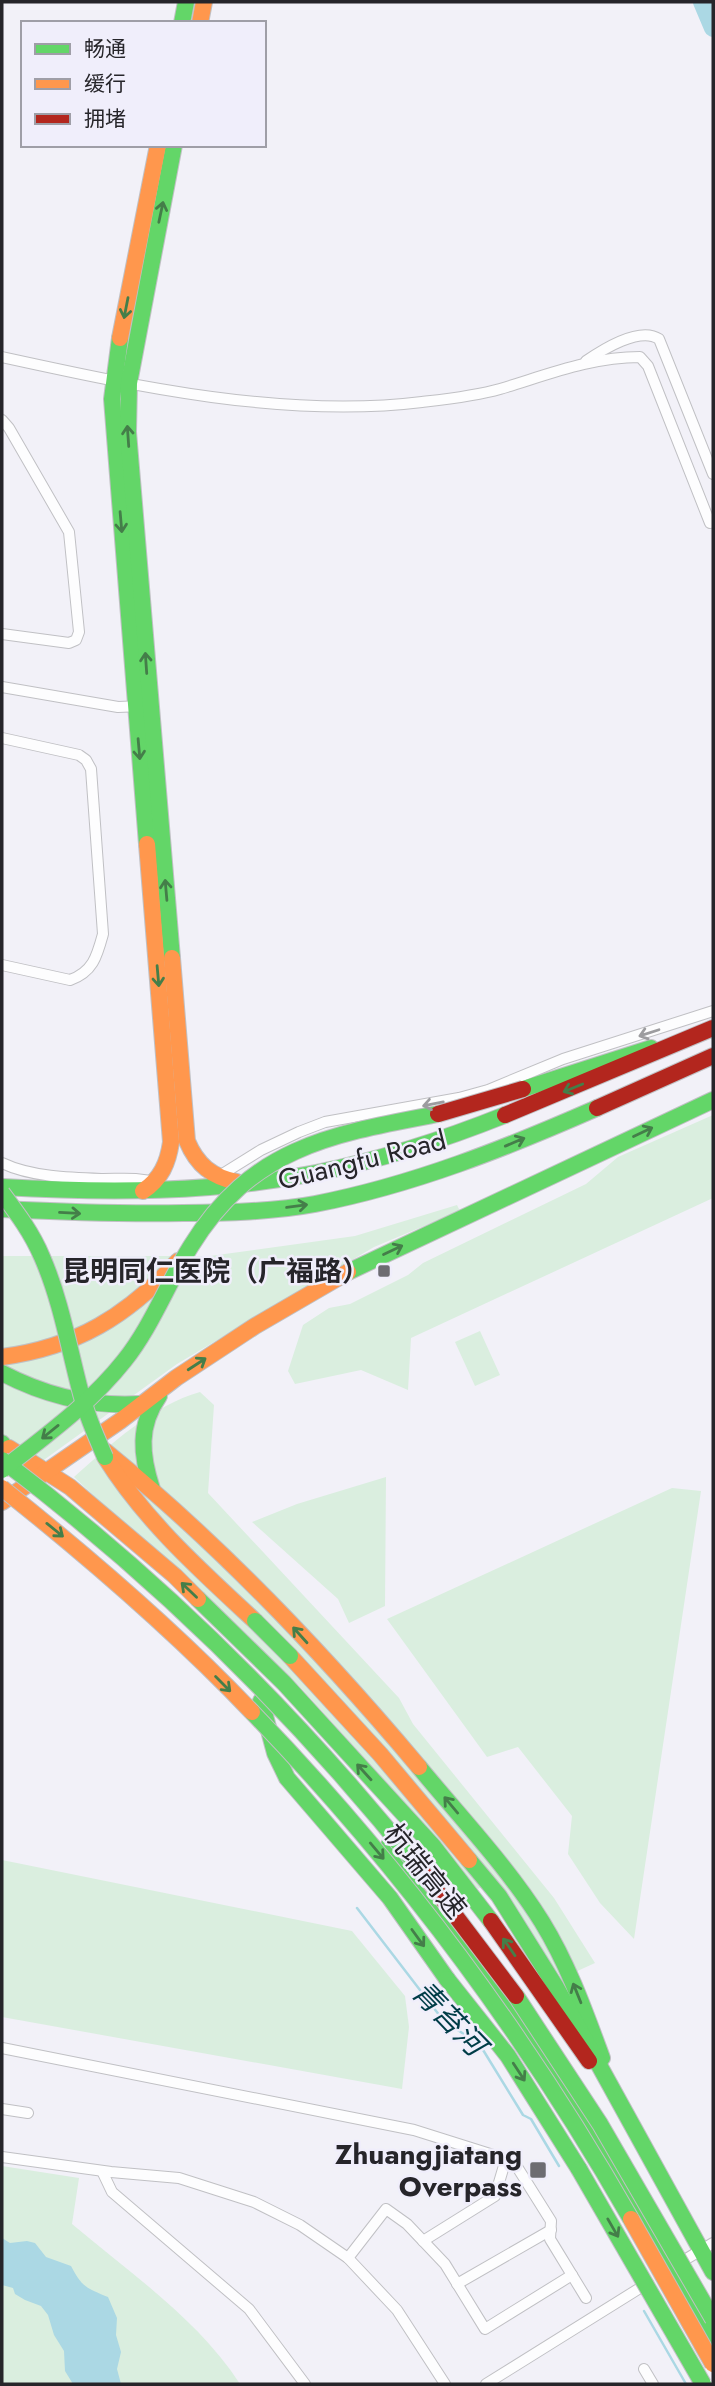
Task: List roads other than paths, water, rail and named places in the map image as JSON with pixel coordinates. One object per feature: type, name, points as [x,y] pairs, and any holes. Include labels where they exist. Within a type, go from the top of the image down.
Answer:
[{"type":"main road","points":[[181,21],[186,2]]},
{"type":"main road","points":[[200,21],[204,2]]},
{"type":"main road","points":[[121,382],[158,147]]},
{"type":"main road","points":[[174,147],[112,418],[150,784],[169,1010],[187,1141],[197,1162],[206,1172],[218,1178],[245,1183]]},
{"type":"main road","points":[[149,1186],[165,1167],[171,1142],[169,1010]]},
{"type":"main road","points":[[2,1357],[33,1353],[60,1345],[109,1323],[152,1290],[224,1204],[249,1179],[304,1146],[356,1128],[475,1105],[710,1027]]},
{"type":"main road","name":"Guangfu Road","points":[[2,1187],[72,1192],[149,1186],[181,1189],[311,1174],[418,1147],[543,1100],[710,1027]]},
{"type":"main road","name":"Guangfu Road","points":[[2,1209],[75,1214],[166,1213],[260,1211],[316,1203],[427,1175],[484,1155],[713,1056]]},
{"type":"main road","points":[[2,1502],[255,1326],[358,1266],[713,1100]]},
{"type":"main road","points":[[2,1193],[28,1229],[52,1277],[82,1401],[105,1457],[139,1507],[290,1656],[380,1754],[499,1896],[556,1987],[618,2103]]},
{"type":"main road","points":[[2,1470],[81,1406],[124,1362],[149,1325],[193,1243]]},
{"type":"main road","points":[[2,1373],[38,1391],[57,1396],[119,1406],[142,1404]]},
{"type":"main road","points":[[152,1489],[144,1468],[141,1443],[150,1407],[167,1385]]},
{"type":"main road","points":[[91,1441],[152,1489],[270,1602],[417,1765],[491,1854],[540,1919],[564,1963],[618,2103]]},
{"type":"main road","points":[[2,1449],[70,1487],[175,1576],[284,1683],[433,1846],[472,1895],[618,2103],[707,2247],[713,2272]]},
{"type":"main road","points":[[2,1449],[52,1506],[138,1579],[261,1701],[390,1845],[507,2002],[574,2101],[713,2339]]},
{"type":"main road","name":"杭瑞高速","points":[[2,1449],[216,1646],[318,1750],[411,1858],[485,1952],[553,2048],[613,2145],[713,2319]]},
{"type":"main road","name":"杭瑞高速","points":[[2,1488],[93,1562],[201,1661],[301,1765],[403,1883],[483,1987],[561,2102],[713,2364]]},
{"type":"main road","points":[[270,1602],[276,1623],[284,1683]]},
{"type":"main road","points":[[261,1701],[275,1753],[287,1778],[390,1898],[447,1979],[508,2056],[579,2169],[703,2384]]},
{"type":"street","points":[[584,363],[606,347],[642,335],[659,339],[713,474]]},
{"type":"street","points":[[2,357],[121,382],[275,404],[340,407],[421,402],[496,390],[584,363],[639,358],[648,366],[710,523]]},
{"type":"street","points":[[2,420],[69,531],[79,632],[76,640],[69,643],[2,634]]},
{"type":"street","points":[[2,687],[118,707],[142,706]]},
{"type":"street","points":[[2,738],[79,755],[91,769],[103,934],[97,958],[90,969],[70,980],[2,965]]},
{"type":"street","points":[[181,1189],[218,1178],[261,1150],[325,1122],[459,1098],[488,1090],[563,1059],[713,1011]]},
{"type":"street","points":[[2,1163],[14,1169],[61,1176],[142,1178],[149,1186]]},
{"type":"street","points":[[2,2048],[414,2130],[514,2162],[551,2221],[550,2239],[586,2298]]},
{"type":"street","points":[[2,2109],[28,2113]]},
{"type":"street","points":[[2,2157],[178,2178],[254,2202],[300,2225],[348,2258],[397,2310],[445,2384]]},
{"type":"street","points":[[423,2241],[495,2196],[506,2159]]},
{"type":"street","points":[[102,2171],[111,2192],[249,2309],[305,2384]]},
{"type":"street","points":[[348,2258],[386,2209],[407,2224],[445,2264],[485,2329],[572,2275]]},
{"type":"street","points":[[457,2284],[551,2230]]},
{"type":"street","points":[[486,2384],[707,2247]]},
{"type":"street","points":[[644,2369],[653,2384]]},
{"type":"water","points":[[2,2238],[10,2243],[35,2243],[46,2257],[71,2266],[85,2286],[108,2297],[117,2318],[116,2335],[121,2352],[117,2369],[121,2384],[73,2384],[65,2371],[64,2351],[54,2335],[48,2315],[41,2306],[15,2294],[13,2288],[2,2285]]},
{"type":"waterway","points":[[702,2],[713,28]]},
{"type":"waterway","name":"青苔河","points":[[357,1908],[443,2020],[480,2045],[523,2115],[531,2119],[559,2166]]},
{"type":"waterway","name":"青苔河","points":[[644,2311],[686,2384]]},
{"type":"place","name":"昆明同仁医院（广福路）","points":[[384,1271]]},
{"type":"place","name":"Zhuangjiatang Overpass","points":[[538,2170]]}]
